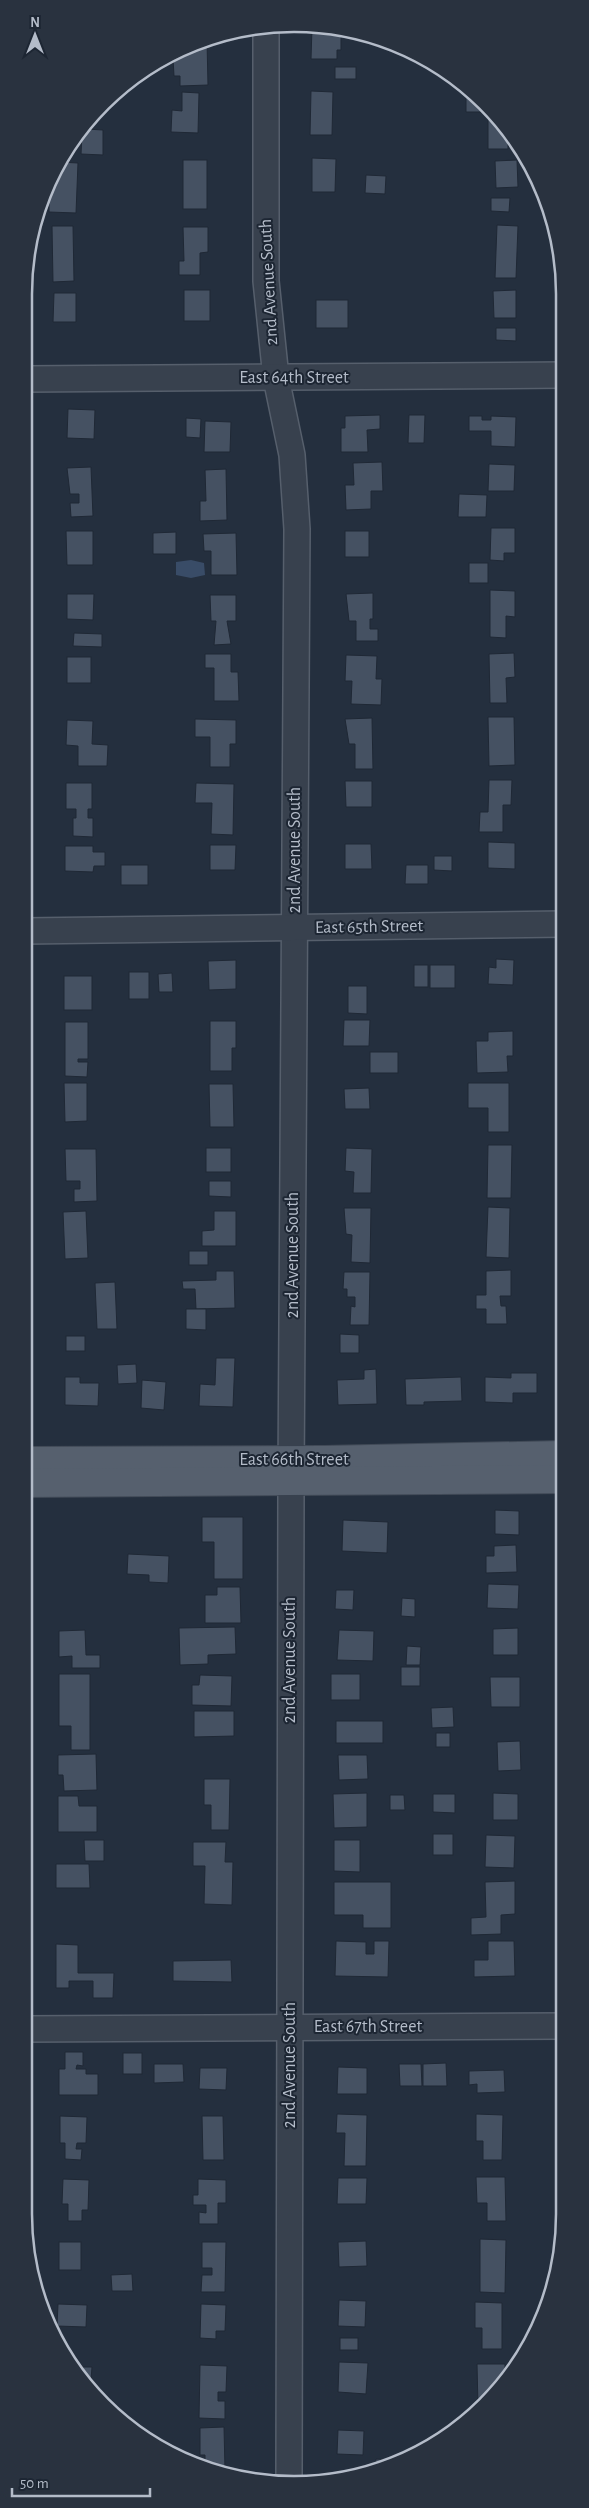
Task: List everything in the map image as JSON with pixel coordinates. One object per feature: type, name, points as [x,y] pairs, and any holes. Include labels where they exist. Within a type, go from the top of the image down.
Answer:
[{"type":"main road","name":"East 66th Street","points":[[32,1483],[556,1455]]},
{"type":"main road","name":"East 66th Street","points":[[32,1460],[556,1479]]},
{"type":"street","name":"2nd Avenue South","points":[[266,34],[266,281],[276,378],[292,455],[297,529],[291,1470],[289,2476]]},
{"type":"street","name":"East 64th Street","points":[[32,380],[556,375]]},
{"type":"street","name":"East 65th Street","points":[[32,931],[556,924]]},
{"type":"street","name":"East 67th Street","points":[[32,2029],[556,2026]]},
{"type":"water","points":[[191,560],[204,563],[205,575],[191,578],[176,575],[176,562]]},
{"type":"building","points":[[312,33],[341,37],[341,50],[337,50],[337,59],[311,59]]},
{"type":"building","points":[[207,47],[208,85],[180,86],[180,76],[174,76],[173,63]]},
{"type":"building","points":[[335,67],[356,67],[356,79],[335,79]]},
{"type":"building","points":[[311,91],[333,92],[332,135],[310,135]]},
{"type":"building","points":[[182,92],[199,93],[198,133],[171,132],[172,110],[182,111]]},
{"type":"building","points":[[466,97],[483,112],[466,112]]},
{"type":"building","points":[[488,118],[508,143],[508,149],[488,149]]},
{"type":"building","points":[[92,129],[103,130],[103,155],[81,154],[82,143]]},
{"type":"building","points":[[312,158],[336,159],[335,192],[312,192]]},
{"type":"building","points":[[183,160],[207,160],[207,209],[183,209]]},
{"type":"building","points":[[517,160],[518,187],[496,188],[495,161]]},
{"type":"building","points":[[68,163],[78,163],[76,213],[49,212],[49,202],[52,194]]},
{"type":"building","points":[[366,175],[386,176],[385,194],[365,193]]},
{"type":"building","points":[[491,198],[510,198],[509,212],[491,211]]},
{"type":"building","points":[[497,225],[518,226],[516,278],[495,278]]},
{"type":"building","points":[[52,226],[73,226],[74,281],[53,282]]},
{"type":"building","points":[[183,227],[208,227],[208,252],[200,253],[200,275],[179,275],[179,261],[184,261]]},
{"type":"building","points":[[184,290],[210,290],[210,321],[184,321]]},
{"type":"building","points":[[516,290],[516,318],[494,318],[493,291]]},
{"type":"building","points":[[54,293],[76,293],[76,322],[53,322]]},
{"type":"building","points":[[316,300],[348,300],[348,328],[316,328]]},
{"type":"building","points":[[496,328],[516,328],[516,341],[496,340]]},
{"type":"building","points":[[68,409],[95,410],[94,439],[67,438]]},
{"type":"building","points":[[380,415],[380,429],[367,430],[368,452],[341,452],[341,428],[345,428],[345,416]]},
{"type":"building","points":[[409,415],[425,415],[424,443],[408,443]]},
{"type":"building","points":[[469,416],[482,416],[482,420],[491,420],[491,416],[516,417],[515,447],[491,446],[491,431],[469,431]]},
{"type":"building","points":[[186,418],[201,419],[200,438],[186,437]]},
{"type":"building","points":[[205,421],[231,422],[230,452],[204,452]]},
{"type":"building","points":[[382,462],[383,491],[371,491],[371,509],[346,510],[345,485],[354,485],[353,463]]},
{"type":"building","points":[[489,464],[515,465],[514,491],[488,491]]},
{"type":"building","points":[[91,467],[93,516],[71,517],[70,503],[79,503],[79,494],[70,494],[67,468]]},
{"type":"building","points":[[226,469],[227,520],[200,521],[200,501],[206,501],[205,470]]},
{"type":"building","points":[[459,494],[487,495],[486,517],[458,517]]},
{"type":"building","points":[[491,528],[515,528],[515,553],[504,553],[504,561],[490,560]]},
{"type":"building","points":[[66,531],[93,531],[93,565],[67,565]]},
{"type":"building","points":[[345,531],[369,531],[369,557],[345,557]]},
{"type":"building","points":[[176,532],[176,554],[153,554],[153,533]]},
{"type":"building","points":[[236,533],[237,575],[211,575],[211,551],[204,551],[203,534]]},
{"type":"building","points":[[469,563],[488,563],[488,583],[469,583]]},
{"type":"building","points":[[490,590],[515,591],[515,617],[506,616],[506,638],[490,637]]},
{"type":"building","points":[[373,593],[373,619],[370,619],[370,629],[378,629],[378,641],[356,641],[356,621],[349,621],[346,594]]},
{"type":"building","points":[[67,594],[94,594],[93,620],[67,619]]},
{"type":"building","points":[[210,595],[236,595],[236,621],[227,621],[231,644],[214,645],[216,621],[211,621]]},
{"type":"building","points":[[74,633],[102,634],[102,647],[73,646]]},
{"type":"building","points":[[514,653],[515,677],[506,678],[507,703],[490,703],[489,654]]},
{"type":"building","points":[[205,654],[231,654],[231,672],[238,672],[239,701],[214,701],[214,668],[205,668]]},
{"type":"building","points":[[346,655],[377,656],[376,679],[382,679],[381,705],[351,704],[352,681],[345,681]]},
{"type":"building","points":[[67,657],[91,657],[91,683],[67,683]]},
{"type":"building","points":[[488,717],[514,717],[515,765],[489,766]]},
{"type":"building","points":[[372,718],[373,769],[355,769],[355,744],[349,744],[345,719]]},
{"type":"building","points":[[195,719],[236,720],[236,744],[230,744],[230,767],[210,767],[210,737],[195,737]]},
{"type":"building","points":[[67,720],[93,721],[92,744],[108,745],[107,766],[78,766],[78,746],[66,745]]},
{"type":"building","points":[[489,780],[512,780],[511,805],[503,805],[503,832],[479,832],[480,812],[488,812]]},
{"type":"building","points":[[345,781],[372,781],[372,807],[346,807]]},
{"type":"building","points":[[66,783],[92,783],[92,809],[88,809],[88,818],[93,818],[93,837],[73,836],[73,818],[76,818],[76,809],[66,809]]},
{"type":"building","points":[[196,783],[234,784],[233,835],[211,834],[212,803],[195,803]]},
{"type":"building","points":[[488,842],[515,843],[515,869],[488,868]]},
{"type":"building","points":[[345,844],[371,844],[372,869],[345,869]]},
{"type":"building","points":[[210,845],[236,845],[235,870],[210,870]]},
{"type":"building","points":[[65,846],[93,846],[93,852],[105,852],[105,866],[94,866],[93,872],[65,871]]},
{"type":"building","points":[[434,856],[452,856],[452,871],[434,870]]},
{"type":"building","points":[[121,865],[148,865],[148,885],[121,885]]},
{"type":"building","points":[[406,865],[428,865],[428,884],[405,884]]},
{"type":"building","points":[[496,959],[514,960],[513,985],[488,984],[489,967],[496,968]]},
{"type":"building","points":[[236,960],[236,989],[209,990],[208,961]]},
{"type":"building","points":[[414,965],[428,965],[428,987],[414,987]]},
{"type":"building","points":[[430,965],[455,965],[455,988],[430,988]]},
{"type":"building","points":[[129,972],[149,972],[149,999],[129,999]]},
{"type":"building","points":[[172,973],[173,992],[159,992],[158,974]]},
{"type":"building","points":[[64,976],[92,976],[92,1010],[64,1010]]},
{"type":"building","points":[[348,986],[367,986],[367,1014],[348,1013]]},
{"type":"building","points":[[344,1020],[370,1020],[369,1046],[343,1046]]},
{"type":"building","points":[[210,1021],[236,1021],[236,1048],[232,1048],[232,1071],[210,1071]]},
{"type":"building","points":[[65,1022],[88,1022],[88,1059],[78,1059],[78,1062],[88,1062],[87,1077],[65,1076]]},
{"type":"building","points":[[513,1031],[513,1056],[507,1056],[508,1072],[477,1073],[476,1041],[488,1041],[488,1032]]},
{"type":"building","points":[[370,1052],[398,1052],[398,1073],[370,1073]]},
{"type":"building","points":[[64,1083],[87,1083],[87,1121],[65,1122]]},
{"type":"building","points":[[468,1083],[509,1083],[509,1132],[488,1132],[488,1108],[468,1108]]},
{"type":"building","points":[[209,1084],[233,1084],[234,1127],[210,1127]]},
{"type":"building","points":[[369,1088],[370,1109],[345,1109],[344,1089]]},
{"type":"building","points":[[488,1145],[512,1145],[511,1198],[487,1198]]},
{"type":"building","points":[[206,1148],[231,1148],[231,1172],[206,1172]]},
{"type":"building","points":[[346,1148],[372,1149],[371,1193],[353,1193],[354,1172],[345,1171]]},
{"type":"building","points":[[65,1149],[96,1149],[97,1201],[74,1202],[74,1189],[80,1189],[80,1181],[66,1181]]},
{"type":"building","points":[[209,1181],[231,1181],[231,1197],[209,1196]]},
{"type":"building","points":[[488,1207],[510,1208],[509,1258],[486,1257]]},
{"type":"building","points":[[344,1208],[371,1208],[370,1263],[351,1262],[352,1235],[346,1234]]},
{"type":"building","points":[[86,1211],[88,1258],[65,1259],[63,1212]]},
{"type":"building","points":[[214,1211],[236,1211],[236,1246],[202,1246],[202,1231],[214,1230]]},
{"type":"building","points":[[189,1251],[208,1251],[208,1265],[189,1265]]},
{"type":"building","points":[[511,1270],[511,1296],[500,1296],[501,1306],[506,1306],[507,1324],[486,1324],[486,1309],[476,1309],[476,1295],[486,1295],[486,1271]]},
{"type":"building","points":[[216,1271],[234,1271],[235,1308],[196,1309],[195,1289],[183,1289],[182,1281],[216,1280]]},
{"type":"building","points":[[344,1272],[370,1272],[369,1325],[350,1325],[351,1306],[355,1307],[355,1297],[347,1297],[347,1289],[343,1289]]},
{"type":"building","points":[[115,1282],[117,1329],[97,1329],[95,1283]]},
{"type":"building","points":[[186,1309],[206,1309],[206,1330],[186,1329]]},
{"type":"building","points":[[340,1334],[359,1335],[359,1353],[340,1353]]},
{"type":"building","points":[[66,1336],[85,1336],[85,1351],[66,1351]]},
{"type":"building","points":[[216,1358],[235,1358],[233,1407],[199,1406],[200,1384],[215,1385]]},
{"type":"building","points":[[136,1364],[137,1383],[118,1384],[117,1365]]},
{"type":"building","points":[[376,1369],[377,1404],[338,1405],[337,1380],[364,1379],[364,1370]]},
{"type":"building","points":[[511,1373],[537,1373],[537,1393],[513,1393],[513,1403],[485,1402],[485,1377],[511,1378]]},
{"type":"building","points":[[65,1377],[80,1377],[80,1383],[99,1383],[98,1406],[65,1405]]},
{"type":"building","points":[[461,1377],[462,1401],[424,1402],[424,1405],[406,1405],[405,1379]]},
{"type":"building","points":[[142,1380],[166,1382],[164,1410],[141,1408]]},
{"type":"building","points":[[495,1510],[519,1511],[519,1535],[495,1534]]},
{"type":"building","points":[[202,1517],[243,1517],[243,1579],[214,1579],[214,1542],[202,1542]]},
{"type":"building","points":[[343,1520],[388,1522],[387,1553],[342,1551]]},
{"type":"building","points":[[516,1545],[517,1572],[486,1573],[486,1556],[494,1556],[494,1546]]},
{"type":"building","points":[[128,1554],[169,1556],[168,1583],[149,1582],[149,1575],[127,1574]]},
{"type":"building","points":[[488,1584],[519,1585],[518,1609],[487,1608]]},
{"type":"building","points":[[217,1587],[240,1587],[241,1623],[205,1623],[205,1595],[217,1595]]},
{"type":"building","points":[[336,1590],[354,1590],[353,1610],[335,1609]]},
{"type":"building","points":[[402,1598],[415,1599],[415,1617],[401,1616]]},
{"type":"building","points":[[235,1627],[236,1654],[208,1655],[208,1664],[180,1665],[179,1628]]},
{"type":"building","points":[[518,1628],[518,1655],[493,1655],[493,1629]]},
{"type":"building","points":[[85,1630],[86,1655],[100,1655],[100,1668],[72,1668],[72,1656],[59,1657],[59,1631]]},
{"type":"building","points":[[339,1630],[374,1631],[373,1661],[337,1660]]},
{"type":"building","points":[[407,1646],[421,1647],[420,1665],[406,1665]]},
{"type":"building","points":[[401,1667],[420,1667],[420,1686],[401,1686]]},
{"type":"building","points":[[59,1674],[90,1674],[90,1750],[71,1750],[71,1726],[59,1726]]},
{"type":"building","points":[[331,1674],[360,1674],[360,1700],[331,1700]]},
{"type":"building","points":[[200,1675],[232,1676],[231,1706],[192,1705],[192,1685],[199,1685]]},
{"type":"building","points":[[490,1677],[520,1677],[520,1707],[491,1707]]},
{"type":"building","points":[[453,1707],[454,1727],[432,1728],[431,1708]]},
{"type":"building","points":[[194,1711],[234,1711],[234,1736],[194,1737]]},
{"type":"building","points":[[336,1721],[383,1721],[383,1743],[336,1743]]},
{"type":"building","points":[[436,1733],[450,1733],[450,1747],[436,1747]]},
{"type":"building","points":[[520,1741],[521,1770],[498,1771],[497,1742]]},
{"type":"building","points":[[96,1754],[97,1790],[64,1791],[63,1775],[58,1775],[58,1755]]},
{"type":"building","points":[[338,1755],[367,1755],[368,1779],[339,1780]]},
{"type":"building","points":[[204,1779],[230,1779],[229,1830],[211,1830],[211,1805],[204,1805]]},
{"type":"building","points":[[367,1793],[367,1827],[334,1828],[333,1794]]},
{"type":"building","points":[[493,1793],[518,1794],[518,1820],[493,1820]]},
{"type":"building","points":[[433,1794],[455,1794],[455,1813],[433,1812]]},
{"type":"building","points":[[390,1795],[404,1795],[405,1810],[390,1810]]},
{"type":"building","points":[[58,1796],[78,1796],[79,1806],[97,1806],[97,1832],[58,1832]]},
{"type":"building","points":[[433,1834],[453,1834],[453,1855],[433,1855]]},
{"type":"building","points":[[486,1835],[515,1836],[514,1868],[485,1867]]},
{"type":"building","points":[[84,1840],[104,1840],[104,1861],[85,1861]]},
{"type":"building","points":[[334,1840],[360,1840],[360,1872],[334,1871]]},
{"type":"building","points":[[193,1842],[226,1842],[225,1862],[233,1862],[232,1905],[204,1904],[205,1866],[193,1866]]},
{"type":"building","points":[[56,1864],[89,1864],[90,1888],[56,1888]]},
{"type":"building","points":[[515,1881],[515,1914],[501,1915],[501,1934],[471,1935],[471,1918],[486,1917],[485,1882]]},
{"type":"building","points":[[334,1882],[391,1882],[391,1928],[363,1928],[363,1915],[334,1915]]},
{"type":"building","points":[[336,1941],[366,1942],[366,1954],[374,1954],[374,1941],[389,1941],[388,1977],[335,1976]]},
{"type":"building","points":[[488,1941],[514,1941],[515,1976],[474,1977],[474,1960],[488,1960]]},
{"type":"building","points":[[56,1944],[78,1945],[78,1973],[114,1973],[113,1998],[93,1998],[93,1981],[69,1981],[69,1988],[56,1988]]},
{"type":"building","points":[[231,1960],[232,1982],[173,1981],[173,1961]]},
{"type":"building","points":[[65,2052],[83,2052],[83,2066],[77,2065],[76,2069],[86,2069],[86,2074],[98,2074],[98,2095],[59,2095],[59,2069],[65,2069]]},
{"type":"building","points":[[123,2053],[142,2053],[142,2074],[123,2074]]},
{"type":"building","points":[[446,2063],[447,2086],[423,2086],[423,2064]]},
{"type":"building","points":[[154,2064],[183,2064],[184,2082],[154,2083]]},
{"type":"building","points":[[399,2064],[421,2064],[422,2086],[400,2086]]},
{"type":"building","points":[[338,2067],[367,2068],[367,2094],[337,2094]]},
{"type":"building","points":[[200,2068],[227,2068],[226,2090],[199,2089]]},
{"type":"building","points":[[504,2070],[505,2092],[477,2093],[477,2084],[469,2085],[469,2071]]},
{"type":"building","points":[[337,2114],[367,2115],[366,2166],[344,2166],[345,2133],[336,2133]]},
{"type":"building","points":[[476,2114],[503,2115],[502,2160],[483,2160],[483,2141],[476,2141]]},
{"type":"building","points":[[60,2116],[87,2117],[86,2143],[77,2143],[76,2149],[82,2149],[81,2160],[65,2159],[65,2143],[60,2143]]},
{"type":"building","points":[[202,2116],[223,2116],[224,2160],[203,2160]]},
{"type":"building","points":[[476,2177],[505,2177],[506,2221],[487,2221],[487,2203],[477,2203]]},
{"type":"building","points":[[338,2178],[367,2178],[366,2204],[337,2204]]},
{"type":"building","points":[[63,2179],[89,2180],[88,2210],[82,2210],[82,2221],[68,2221],[68,2204],[62,2204]]},
{"type":"building","points":[[198,2179],[226,2180],[226,2203],[218,2203],[218,2224],[199,2224],[199,2212],[206,2213],[206,2205],[193,2205],[193,2195],[198,2195]]},
{"type":"building","points":[[480,2239],[506,2240],[505,2293],[480,2292]]},
{"type":"building","points":[[366,2241],[367,2266],[339,2267],[338,2242]]},
{"type":"building","points":[[59,2242],[81,2242],[81,2270],[59,2270]]},
{"type":"building","points":[[202,2242],[226,2242],[225,2292],[201,2292],[202,2275],[212,2275],[212,2268],[202,2268]]},
{"type":"building","points":[[132,2274],[133,2291],[112,2291],[111,2275]]},
{"type":"building","points":[[339,2300],[366,2301],[365,2327],[338,2326]]},
{"type":"building","points":[[475,2302],[502,2303],[502,2349],[482,2349],[482,2328],[475,2328]]},
{"type":"building","points":[[58,2304],[87,2305],[86,2327],[58,2326]]},
{"type":"building","points":[[201,2304],[226,2305],[225,2331],[216,2331],[216,2339],[200,2338]]},
{"type":"building","points":[[340,2338],[358,2338],[358,2350],[340,2350]]},
{"type":"building","points":[[339,2362],[368,2363],[366,2394],[338,2392]]},
{"type":"building","points":[[477,2364],[505,2364],[505,2369],[502,2373],[478,2401]]},
{"type":"building","points":[[200,2365],[227,2366],[226,2392],[218,2392],[218,2401],[225,2401],[225,2419],[199,2418]]},
{"type":"building","points":[[83,2367],[92,2367],[91,2378]]},
{"type":"building","points":[[224,2427],[225,2466],[205,2460],[205,2455],[200,2455],[200,2428]]},
{"type":"building","points":[[338,2430],[364,2431],[363,2455],[337,2454]]},
{"type":"building","points":[[376,2459],[386,2460],[379,2462],[376,2463]]}]
